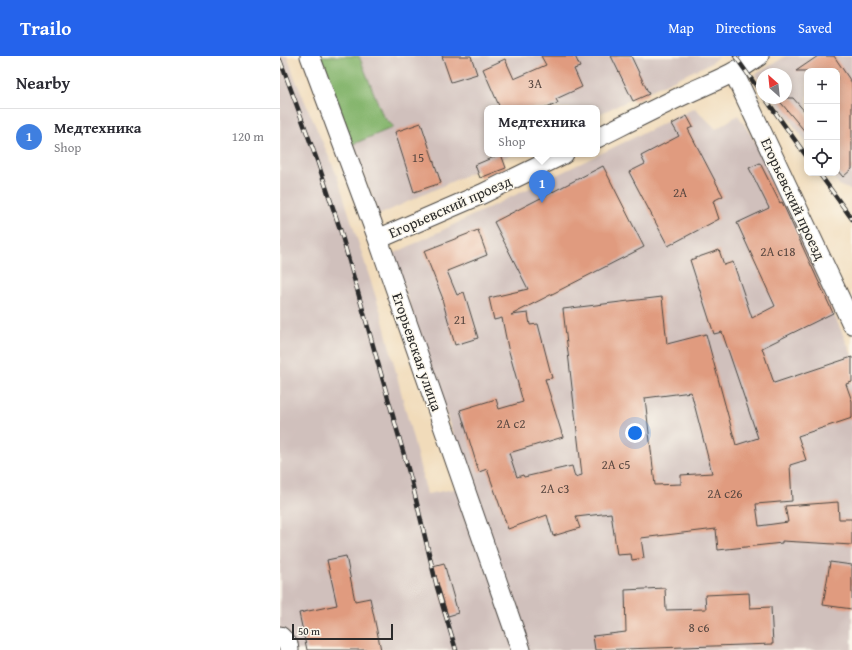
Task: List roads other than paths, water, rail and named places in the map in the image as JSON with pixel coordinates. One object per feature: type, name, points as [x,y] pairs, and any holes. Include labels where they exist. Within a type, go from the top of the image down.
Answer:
[{"type":"street","name":"Егорьевская улица","points":[[310,56],[378,239],[521,650]]},
{"type":"street","points":[[600,137],[686,94],[734,73],[759,56]]},
{"type":"street","name":"Егорьевский проезд","points":[[734,73],[852,324]]},
{"type":"street","name":"Егорьевский проезд","points":[[378,239],[482,194],[558,157]]},
{"type":"street","points":[[280,636],[288,644],[289,650]]},
{"type":"railway","points":[[735,56],[756,86]]},
{"type":"railway","points":[[280,60],[318,163],[340,229],[412,483],[437,587],[456,650]]},
{"type":"railway","points":[[769,104],[804,153]]},
{"type":"railway","points":[[821,176],[852,219]]},
{"type":"place","name":"Медтехника","points":[[542,203]]}]
